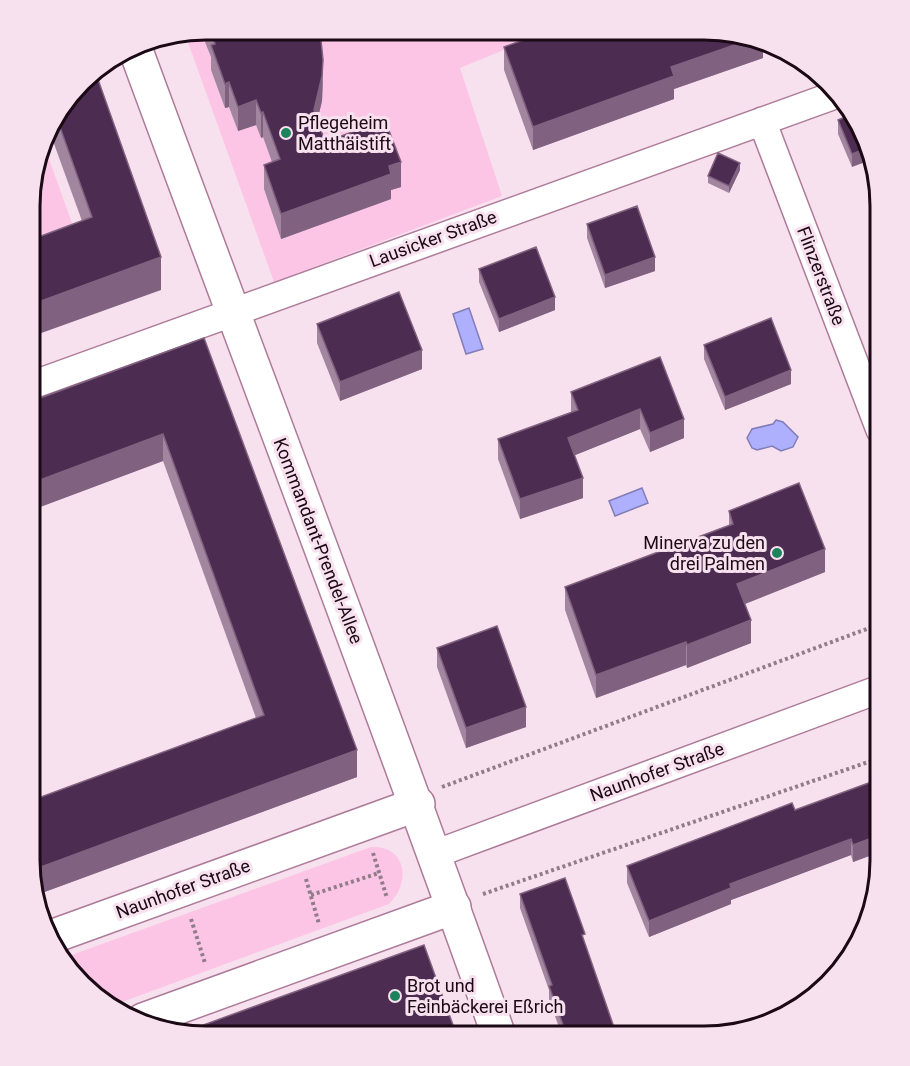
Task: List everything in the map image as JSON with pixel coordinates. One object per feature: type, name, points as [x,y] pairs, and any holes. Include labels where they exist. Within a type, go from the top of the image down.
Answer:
[{"type":"main road","name":"Kommandant-Prendel-Allee","points":[[138,56],[231,312],[417,804],[495,1025]]},
{"type":"main road","name":"Naunhofer Straße","points":[[59,934],[417,804]]},
{"type":"main road","points":[[153,1016],[454,908]]},
{"type":"street","name":"Lausicker Straße","points":[[40,382],[828,97]]},
{"type":"street","name":"Flinzerstraße","points":[[762,121],[870,403]]},
{"type":"street","name":"Naunhofer Straße","points":[[435,854],[869,693]]},
{"type":"path","points":[[447,784],[869,628]]},
{"type":"path","points":[[484,893],[869,762]]},
{"type":"path","points":[[363,824],[396,928]]},
{"type":"path","points":[[297,848],[328,953]]},
{"type":"path","points":[[311,895],[379,873]]},
{"type":"path","points":[[182,890],[215,994]]},
{"type":"shaded area","points":[[526,41],[460,68],[502,196],[274,282],[188,42]]},
{"type":"shaded area","points":[[48,157],[78,240],[40,254],[40,206]]},
{"type":"shaded area","points":[[371,847],[383,848],[392,852],[402,866],[401,886],[389,904],[122,1002],[89,977],[71,955]]},
{"type":"water","points":[[469,308],[483,349],[466,354],[453,314]]},
{"type":"water","points":[[776,420],[783,422],[798,437],[793,447],[781,451],[772,446],[757,450],[752,448],[747,438],[752,429],[773,424]]},
{"type":"water","points":[[642,488],[648,503],[615,516],[609,501]]},
{"type":"building","name":"Pflegeheim Matthäistift","points":[[214,41],[321,41],[322,76],[314,110],[325,142],[374,124],[376,133],[388,128],[401,162],[389,166],[391,174],[281,214],[264,165],[280,159],[263,112],[261,113],[256,100],[238,107],[229,82],[225,84],[211,45],[215,44]]},
{"type":"building","points":[[520,41],[704,41],[737,44],[671,67],[674,76],[533,127],[504,47]]},
{"type":"building","points":[[98,81],[161,257],[40,301],[40,236],[92,217],[60,128],[68,114]]},
{"type":"building","points":[[844,118],[860,151],[852,154],[838,120]]},
{"type":"building","points":[[718,153],[740,163],[729,186],[708,176]]},
{"type":"building","points":[[637,206],[655,257],[605,275],[587,224]]},
{"type":"building","points":[[536,247],[555,297],[499,319],[479,269]]},
{"type":"building","points":[[399,292],[422,350],[340,382],[317,324]]},
{"type":"building","points":[[771,318],[791,370],[725,397],[704,345]]},
{"type":"building","points":[[204,338],[357,750],[41,867],[40,797],[264,715],[163,434],[40,480],[40,398]]},
{"type":"building","points":[[660,357],[684,419],[650,433],[640,409],[568,438],[583,478],[520,499],[498,439],[578,410],[571,392]]},
{"type":"building","points":[[799,483],[825,549],[737,584],[751,620],[687,645],[686,642],[596,675],[565,587],[733,524],[729,511]]},
{"type":"building","points":[[497,626],[526,707],[466,728],[437,648]]},
{"type":"building","points":[[869,783],[869,839],[853,845],[851,839],[730,884],[731,888],[649,921],[627,866],[792,803],[795,810]]},
{"type":"building","points":[[565,878],[613,1025],[563,1025],[549,986],[552,985],[520,894]]},
{"type":"building","points":[[424,945],[453,1025],[203,1025]]},
{"type":"place","name":"Pflegeheim Matthäistift","points":[[286,133]]},
{"type":"place","name":"Minerva zu den drei Palmen","points":[[777,553]]},
{"type":"place","name":"Brot und Feinbäckerei Eßrich","points":[[395,996]]}]
